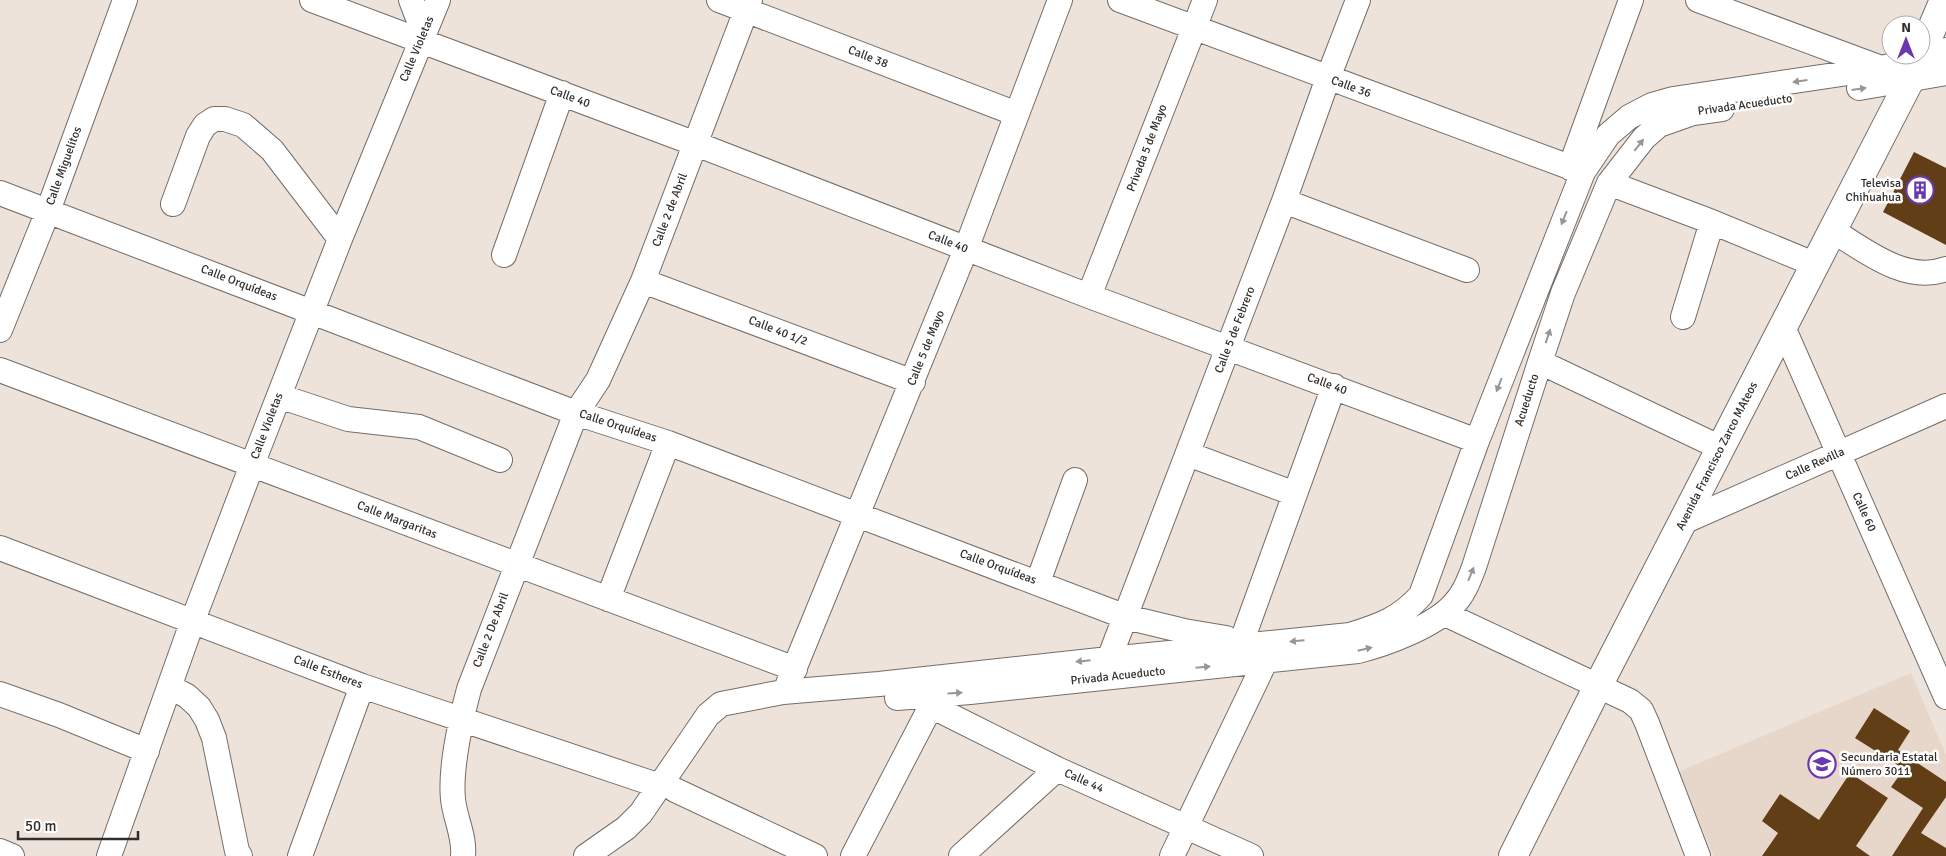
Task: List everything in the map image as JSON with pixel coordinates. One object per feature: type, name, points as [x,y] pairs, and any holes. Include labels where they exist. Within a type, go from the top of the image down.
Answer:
[{"type":"main road","name":"Avenida Francisco Zarco MAteos","points":[[1931,31],[1944,0]]},
{"type":"main road","name":"Avenida Francisco Zarco MAteos","points":[[1513,856],[1598,686],[1722,448],[1916,65]]},
{"type":"street","name":"Calle Miguelitos","points":[[0,330],[48,211],[125,0]]},
{"type":"street","name":"Calle 40","points":[[312,0],[422,38],[1089,296],[1477,441]]},
{"type":"street","points":[[411,0],[422,38]]},
{"type":"street","name":"Calle Violetas","points":[[109,856],[193,620],[252,465],[340,239],[438,0]]},
{"type":"street","name":"Calle 38","points":[[719,0],[748,5],[1017,114]]},
{"type":"street","name":"Calle 5 de Mayo","points":[[784,700],[857,515],[966,249],[1060,0]]},
{"type":"street","name":"Calle 36","points":[[1120,0],[1576,170]]},
{"type":"street","name":"Privada 5 de Mayo","points":[[1089,296],[1205,0]]},
{"type":"street","name":"Calle 5 de Febrero","points":[[1110,658],[1284,201],[1358,0]]},
{"type":"street","points":[[1477,441],[1576,170],[1631,0]]},
{"type":"street","points":[[1698,0],[1882,68],[1900,65]]},
{"type":"street","name":"Calle 2 de Abril","points":[[576,413],[598,380],[643,281],[748,5]]},
{"type":"street","points":[[1931,56],[1946,50]]},
{"type":"street","name":"Privada Acueducto","points":[[1609,183],[1644,138],[1659,125],[1676,118],[1905,65]]},
{"type":"street","points":[[1926,65],[1946,73]]},
{"type":"street","name":"Privada Acueducto","points":[[1576,170],[1608,134],[1629,117],[1652,105],[1673,99],[1882,68]]},
{"type":"street","points":[[504,255],[562,93]]},
{"type":"street","points":[[173,204],[198,136],[205,125],[214,119],[225,119],[243,125],[272,150],[340,239]]},
{"type":"street","points":[[1609,183],[1712,222],[1814,264]]},
{"type":"street","name":"Acueducto","points":[[1445,614],[1456,602],[1467,585],[1474,567],[1563,293],[1609,183]]},
{"type":"street","name":"Calle Orquídeas","points":[[0,192],[576,413],[668,443],[1126,617],[1241,642]]},
{"type":"street","points":[[1284,201],[1467,270]]},
{"type":"street","points":[[1683,317],[1712,222]]},
{"type":"street","points":[[1832,230],[1890,264],[1922,273],[1946,269]]},
{"type":"street","name":"Calle 40 1/2","points":[[643,281],[913,382]]},
{"type":"street","name":"Calle 60","points":[[1783,327],[1838,454],[1943,684]]},
{"type":"street","points":[[1540,362],[1722,448]]},
{"type":"street","name":"Calle Margaritas","points":[[0,370],[795,669]]},
{"type":"street","points":[[1241,642],[1334,386]]},
{"type":"street","points":[[279,396],[348,419],[420,427],[500,460]]},
{"type":"street","name":"Calle Revilla","points":[[1683,522],[1946,406]]},
{"type":"street","name":"Calle 2 De Abril","points":[[463,856],[462,837],[453,797],[453,778],[461,718],[469,689],[516,564],[576,413]]},
{"type":"street","name":"Privada Acueducto","points":[[784,700],[928,701],[1172,661],[1241,642],[1350,635],[1374,628],[1396,618],[1411,607],[1421,595],[1477,441]]},
{"type":"street","points":[[608,599],[668,443]]},
{"type":"street","points":[[1188,454],[1295,494]]},
{"type":"street","points":[[1038,582],[1075,480]]},
{"type":"street","name":"Calle Estheres","points":[[0,548],[362,686],[668,788],[815,856]]},
{"type":"street","points":[[1445,614],[1630,701],[1641,710],[1648,723],[1698,856]]},
{"type":"street","name":"Privada Acueducto","points":[[784,700],[879,684],[1110,658],[1265,662],[1358,651],[1394,640],[1445,614]]},
{"type":"street","points":[[1172,856],[1265,662]]},
{"type":"street","points":[[300,856],[362,686]]},
{"type":"street","points":[[170,687],[187,696],[199,707],[207,720],[214,738],[233,833],[240,856]]},
{"type":"street","points":[[0,694],[59,715],[147,751]]},
{"type":"street","points":[[611,856],[648,830],[668,788],[708,714],[714,708],[722,704],[784,700]]},
{"type":"street","points":[[853,856],[928,701]]},
{"type":"street","name":"Calle 44","points":[[928,701],[1057,769],[1251,856]]},
{"type":"street","points":[[961,856],[1057,769]]},
{"type":"street","points":[[586,856],[626,828],[668,788]]},
{"type":"street","points":[[222,856],[233,833]]},
{"type":"street","points":[[0,851],[12,856]]},
{"type":"shaded area","name":"Secundaria Estatal Número 3011","points":[[1911,673],[1946,755],[1946,856],[1714,856],[1678,772]]},
{"type":"building","name":"Televisa Chihuahua","points":[[1914,152],[1946,168],[1946,245],[1883,212]]},
{"type":"building","points":[[1874,708],[1910,731],[1898,750],[1946,782],[1946,797],[1921,833],[1946,848],[1946,856],[1892,856],[1923,808],[1891,787],[1904,769],[1855,738]]},
{"type":"building","points":[[1850,773],[1888,798],[1856,846],[1870,856],[1762,856],[1778,833],[1762,821],[1780,794],[1819,820]]},
{"type":"place","name":"Televisa Chihuahua","points":[[1920,190]]},
{"type":"place","name":"Secundaria Estatal Número 3011","points":[[1822,764]]}]
